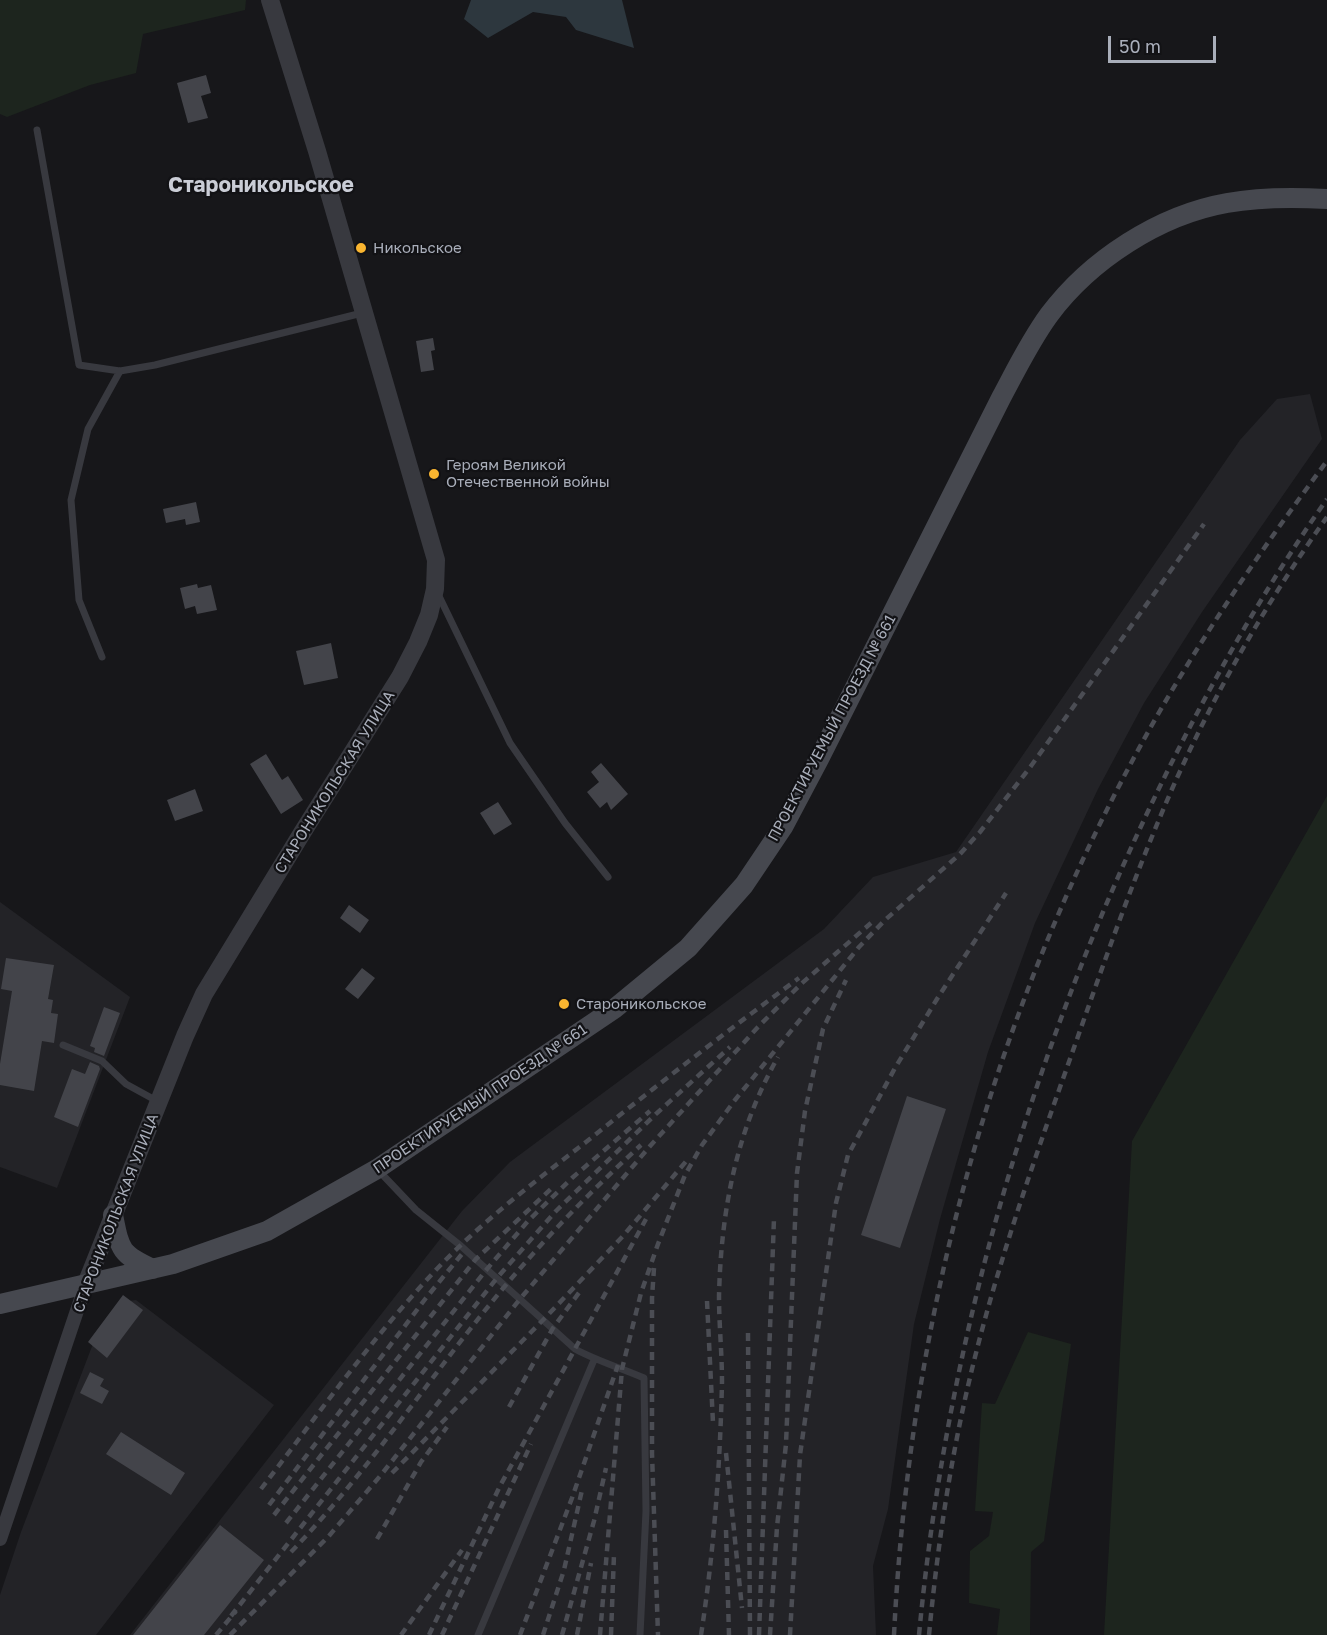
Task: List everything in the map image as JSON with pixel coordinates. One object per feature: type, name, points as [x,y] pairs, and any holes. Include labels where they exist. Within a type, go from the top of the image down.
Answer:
[{"type":"main road","name":"ПРОЕКТИРУЕМЫЙ ПРОЕЗД № 661","points":[[0,1304],[173,1264],[267,1232],[377,1169],[614,1009],[688,948],[744,885],[783,827],[1030,344],[1050,314],[1083,278],[1119,249],[1167,222],[1224,204],[1254,199],[1292,197],[1327,199]]},
{"type":"main road","points":[[113,1215],[118,1242],[124,1252],[131,1259],[153,1269]]},
{"type":"street","name":"СТАРОНИКОЛЬСКАЯ УЛИЦА","points":[[0,1539],[86,1284],[204,994],[400,677],[425,624],[435,589],[436,560],[317,151],[270,0]]},
{"type":"lane","points":[[36,130],[79,365],[120,370],[155,365],[364,312]]},
{"type":"lane","points":[[102,657],[79,600],[71,500],[88,429],[120,370]]},
{"type":"lane","points":[[435,589],[510,743],[565,823],[608,877]]},
{"type":"lane","points":[[63,1045],[102,1061],[126,1084],[159,1102]]},
{"type":"lane","points":[[377,1169],[416,1210],[461,1246],[575,1349],[594,1360],[644,1378],[645,1510],[640,1635]]},
{"type":"lane","points":[[478,1635],[594,1360]]},
{"type":"shaded area","points":[[0,0],[246,0],[245,10],[143,34],[136,73],[90,85],[7,117],[0,114]]},
{"type":"shaded area","points":[[471,0],[622,0],[634,48],[576,30],[566,17],[533,12],[488,38],[464,19]]},
{"type":"shaded area","points":[[1310,394],[1322,439],[1202,612],[1144,703],[1098,789],[1035,923],[988,1052],[940,1219],[914,1324],[888,1509],[873,1566],[876,1635],[130,1635],[462,1211],[510,1162],[824,929],[873,877],[956,852],[1240,440],[1277,399]]},
{"type":"shaded area","points":[[1327,796],[1327,1635],[1104,1635],[1132,1141]]},
{"type":"shaded area","points":[[0,902],[130,997],[57,1188],[0,1167]]},
{"type":"shaded area","points":[[136,1300],[274,1405],[96,1635],[0,1635],[0,1595],[21,1532],[99,1328],[119,1302]]},
{"type":"shaded area","points":[[1028,1332],[1071,1344],[1044,1541],[1031,1552],[1030,1635],[997,1635],[1000,1609],[969,1603],[970,1551],[989,1536],[993,1512],[975,1511],[982,1403],[995,1404]]},
{"type":"building","points":[[206,75],[211,93],[201,96],[208,118],[188,123],[177,83]]},
{"type":"building","points":[[433,338],[435,350],[431,351],[434,370],[421,372],[416,341]]},
{"type":"building","points":[[196,502],[200,522],[186,525],[185,519],[166,523],[163,509]]},
{"type":"building","points":[[197,584],[198,588],[211,585],[217,610],[197,614],[195,606],[185,609],[180,588]]},
{"type":"building","points":[[331,643],[338,678],[304,685],[296,651]]},
{"type":"building","points":[[266,754],[282,780],[288,776],[303,800],[281,814],[250,764]]},
{"type":"building","points":[[601,763],[628,794],[611,810],[607,802],[600,808],[587,792],[599,782],[591,772]]},
{"type":"building","points":[[195,789],[203,811],[175,821],[167,800]]},
{"type":"building","points":[[498,802],[512,824],[494,835],[480,813]]},
{"type":"building","points":[[349,905],[369,920],[360,933],[340,918]]},
{"type":"building","points":[[6,958],[54,965],[48,999],[53,1000],[51,1013],[58,1014],[54,1043],[42,1041],[34,1091],[0,1085],[0,1064],[12,991],[1,989]]},
{"type":"building","points":[[362,968],[375,978],[358,999],[345,989]]},
{"type":"building","points":[[104,1007],[120,1013],[104,1056],[94,1052],[95,1048],[90,1046]]},
{"type":"building","points":[[90,1062],[99,1066],[100,1069],[78,1127],[54,1117],[72,1069],[85,1074]]},
{"type":"building","points":[[907,1096],[946,1109],[900,1248],[861,1235]]},
{"type":"building","points":[[123,1295],[143,1310],[107,1358],[88,1342]]},
{"type":"building","points":[[90,1372],[104,1379],[100,1386],[109,1391],[102,1404],[80,1393]]},
{"type":"building","points":[[121,1432],[185,1473],[171,1495],[106,1454]]},
{"type":"building","points":[[220,1525],[264,1560],[204,1635],[133,1635]]},
{"type":"railway","points":[[894,1635],[903,1514],[919,1395],[942,1276],[971,1160],[1007,1046],[1050,933],[1100,823],[1157,716],[1196,650],[1238,586],[1327,461]]},
{"type":"railway","points":[[919,1635],[932,1523],[951,1412],[975,1302],[1003,1193],[1037,1086],[1076,980],[1119,876],[1166,774],[1241,634],[1327,499]]},
{"type":"railway","points":[[929,1635],[949,1479],[961,1417],[991,1299],[1046,1127],[1126,904],[1175,782],[1234,665],[1279,589],[1327,517]]},
{"type":"railway","points":[[600,1635],[622,1369],[641,1293],[685,1175],[702,1145],[735,1100],[859,947],[885,920],[960,854],[980,832],[1031,766],[1204,524]]},
{"type":"railway","points":[[790,1635],[800,1455],[836,1203],[848,1155],[895,1068],[1006,893]]},
{"type":"railway","points":[[230,1635],[328,1537],[381,1475],[520,1299],[651,1145],[758,1027],[801,984],[871,923]]},
{"type":"railway","points":[[261,1489],[388,1324],[451,1254],[547,1172],[799,978]]},
{"type":"railway","points":[[770,1635],[777,1527],[786,1444],[797,1173],[805,1111],[823,1029],[846,980]]},
{"type":"railway","points":[[231,1616],[497,1278],[556,1211],[657,1113],[730,1047]]},
{"type":"railway","points":[[701,1635],[713,1540],[720,1446],[722,1382],[719,1296],[723,1233],[733,1172],[741,1143],[763,1085],[778,1057]]},
{"type":"railway","points":[[286,1523],[487,1269],[528,1221],[572,1178],[650,1111]]},
{"type":"railway","points":[[291,1552],[348,1488],[478,1319],[521,1267],[571,1213],[641,1145]]},
{"type":"railway","points":[[392,1473],[623,1236],[688,1159]]},
{"type":"railway","points":[[274,1515],[476,1259],[553,1187]]},
{"type":"railway","points":[[759,1635],[774,1218]]},
{"type":"railway","points":[[429,1635],[500,1486],[646,1219]]},
{"type":"railway","points":[[269,1505],[462,1254]]},
{"type":"railway","points":[[654,1268],[652,1453],[658,1635]]},
{"type":"railway","points":[[509,1407],[553,1328],[581,1290]]},
{"type":"railway","points":[[707,1301],[713,1423]]},
{"type":"railway","points":[[748,1333],[750,1635]]},
{"type":"railway","points":[[520,1635],[572,1498],[618,1365]]},
{"type":"railway","points":[[377,1539],[421,1462],[447,1427]]},
{"type":"railway","points":[[442,1635],[531,1444]]},
{"type":"railway","points":[[726,1453],[742,1608]]},
{"type":"railway","points":[[562,1635],[594,1521],[606,1468]]},
{"type":"railway","points":[[543,1635],[564,1570],[582,1490]]},
{"type":"railway","points":[[726,1530],[729,1635]]},
{"type":"railway","points":[[401,1635],[462,1550]]},
{"type":"railway","points":[[611,1635],[614,1554]]},
{"type":"railway","points":[[577,1635],[591,1563]]},
{"type":"railway","points":[[216,1635],[236,1611]]},
{"type":"place","name":"Никольское","points":[[361,248]]},
{"type":"place","name":"Героям Великой Отечественной войны","points":[[434,474]]},
{"type":"place","name":"Староникольское","points":[[564,1004]]},
{"type":"district","name":"Староникольское","points":[[261,185]]}]
